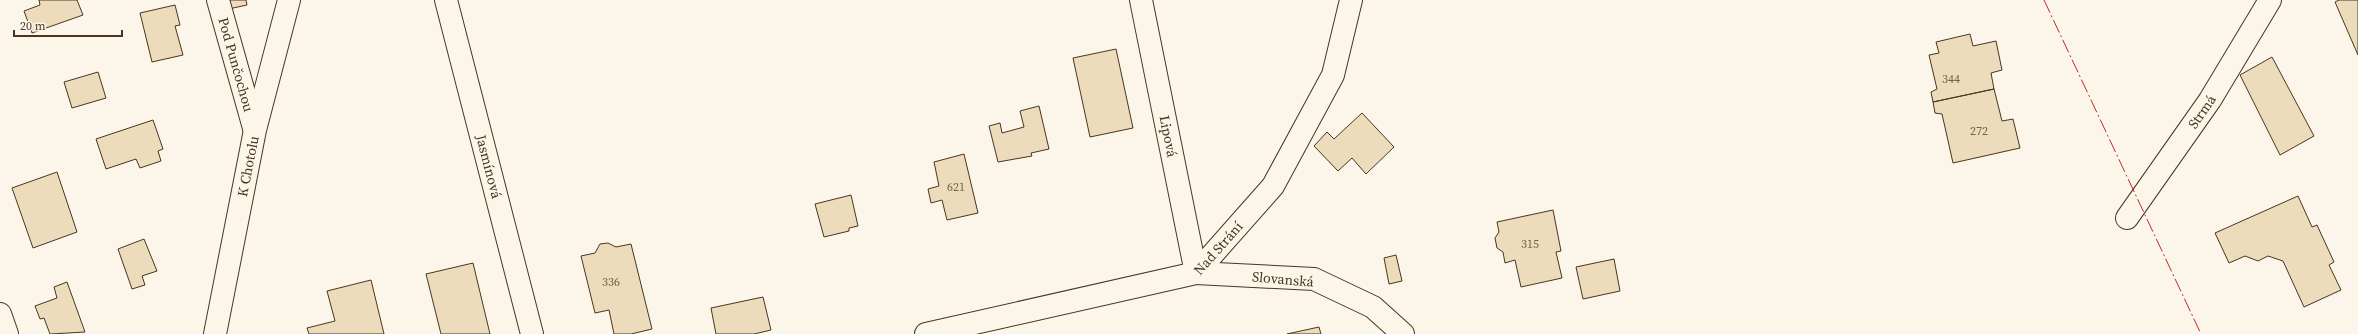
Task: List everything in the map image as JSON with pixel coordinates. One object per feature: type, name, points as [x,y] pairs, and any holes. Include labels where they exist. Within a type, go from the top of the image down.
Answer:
[{"type":"street","name":"Pod Punčochou","points":[[218,0],[255,130]]},
{"type":"street","name":"K Chotolu","points":[[215,334],[255,130],[289,0]]},
{"type":"street","name":"Jasmínová","points":[[446,0],[532,334]]},
{"type":"street","name":"Lipová","points":[[1141,0],[1196,273]]},
{"type":"street","name":"Nad Strání","points":[[926,334],[1196,273],[1273,186],[1332,75],[1351,0]]},
{"type":"street","name":"Strmá","points":[[2127,218],[2210,100],[2270,0]]},
{"type":"street","name":"Slovanská","points":[[1196,273],[1314,279],[1372,307],[1403,334]]},
{"type":"street","points":[[0,314],[7,334]]},
{"type":"building","points":[[39,0],[77,0],[83,15],[32,33],[24,11],[40,5]]},
{"type":"building","points":[[222,0],[246,0],[247,5],[224,10]]},
{"type":"building","points":[[2339,0],[2358,0],[2358,55],[2335,2]]},
{"type":"building","points":[[175,5],[180,25],[175,26],[183,55],[152,62],[140,13]]},
{"type":"building","points":[[1970,34],[1973,46],[1996,41],[2002,70],[1991,73],[1994,89],[1933,102],[1931,92],[1937,89],[1929,55],[1939,53],[1936,42]]},
{"type":"building","points":[[1116,49],[1133,128],[1090,137],[1073,58]]},
{"type":"building","points":[[2272,57],[2314,136],[2280,155],[2240,75]]},
{"type":"building","points":[[98,72],[106,98],[72,108],[64,82]]},
{"type":"building","points":[[1994,89],[2002,121],[2013,119],[2020,148],[1953,163],[1942,114],[1935,113],[1933,102]]},
{"type":"building","points":[[1039,106],[1049,149],[1031,153],[1032,156],[998,162],[989,126],[1000,123],[1002,133],[1024,127],[1020,111]]},
{"type":"building","points":[[1362,113],[1394,147],[1366,174],[1352,158],[1338,171],[1314,146],[1327,132],[1334,139]]},
{"type":"building","points":[[153,120],[163,149],[158,151],[161,161],[140,168],[136,159],[106,169],[96,139]]},
{"type":"building","points":[[964,154],[978,213],[947,220],[942,200],[931,203],[928,189],[939,186],[934,162]]},
{"type":"building","points":[[57,172],[77,232],[33,248],[12,188]]},
{"type":"building","points":[[851,195],[858,226],[849,228],[849,231],[824,237],[815,204]]},
{"type":"building","points":[[2298,196],[2312,227],[2317,225],[2334,262],[2329,265],[2341,290],[2304,307],[2283,261],[2268,256],[2258,261],[2245,256],[2229,263],[2215,233]]},
{"type":"building","points":[[1553,210],[1561,251],[1556,252],[1562,278],[1521,287],[1515,260],[1505,263],[1503,252],[1497,248],[1495,238],[1499,232],[1497,222]]},
{"type":"building","points":[[144,239],[157,271],[142,276],[145,285],[132,289],[118,249]]},
{"type":"building","points":[[608,243],[616,247],[631,244],[652,329],[631,334],[614,334],[609,310],[595,313],[581,256],[595,253],[600,244]]},
{"type":"building","points":[[1396,255],[1402,281],[1389,284],[1384,258]]},
{"type":"building","points":[[1614,259],[1620,291],[1583,299],[1576,267]]},
{"type":"building","points":[[473,263],[490,334],[441,334],[426,274]]},
{"type":"building","points":[[371,280],[384,334],[309,334],[307,328],[335,321],[327,291]]},
{"type":"building","points":[[67,282],[85,332],[50,334],[44,318],[40,319],[35,306],[57,298],[54,287]]},
{"type":"building","points":[[763,297],[771,330],[754,334],[716,334],[711,308]]},
{"type":"building","points":[[1319,327],[1321,334],[1287,334]]},
{"type":"power","points":[[2044,0],[2201,334]]}]
